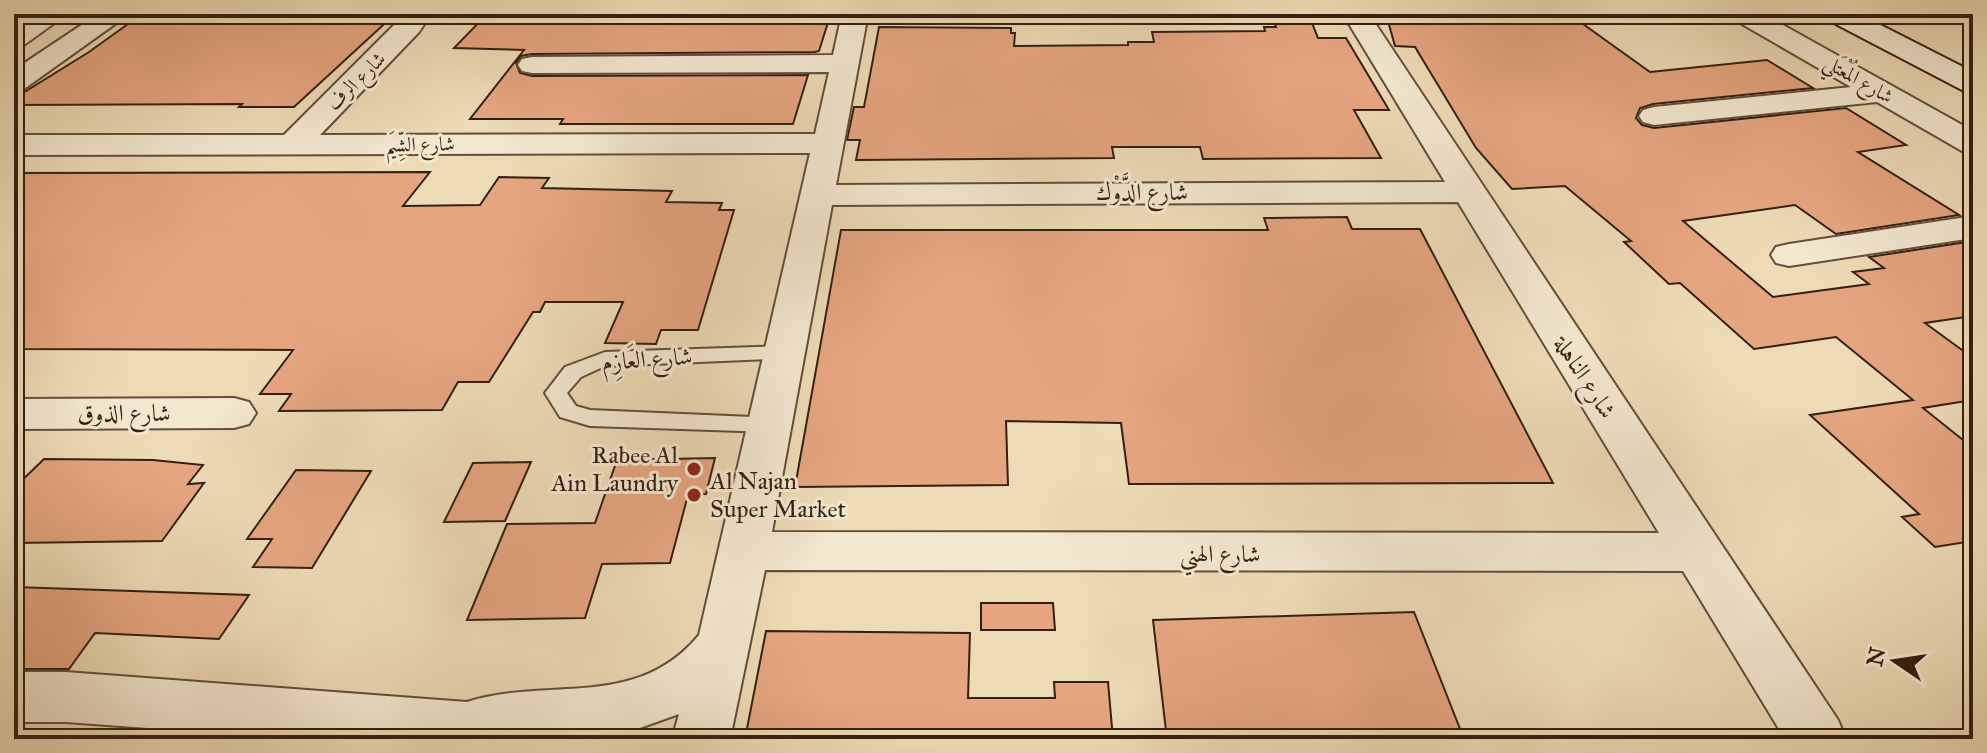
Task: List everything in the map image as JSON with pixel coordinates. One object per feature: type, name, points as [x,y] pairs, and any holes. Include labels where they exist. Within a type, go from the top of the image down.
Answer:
[{"type":"main road","points":[[1838,14],[1973,84]]},
{"type":"main road","points":[[1893,14],[1967,51]]},
{"type":"street","points":[[14,39],[54,14]]},
{"type":"street","points":[[14,83],[116,14]]},
{"type":"street","name":"شارع الرف","points":[[292,145],[410,26],[418,14]]},
{"type":"street","points":[[701,739],[787,353],[855,14]]},
{"type":"street","name":"شارع الناهلة","points":[[1356,14],[1817,739]]},
{"type":"street","name":"شارع المُعْتَلي","points":[[1744,14],[1973,144]]},
{"type":"street","points":[[532,65],[844,63]]},
{"type":"street","points":[[1654,116],[1883,92]]},
{"type":"street","name":"شارع الشِّيَم","points":[[14,145],[827,143]]},
{"type":"street","name":"شارع الدَّوْك","points":[[818,195],[1467,192]]},
{"type":"street","points":[[1789,255],[1973,227]]},
{"type":"street","name":"شارع الذوق","points":[[14,414],[234,413]]},
{"type":"street","name":"شارع الهني","points":[[744,551],[1697,552]]},
{"type":"street","points":[[14,697],[66,697],[453,732],[495,720],[590,714],[635,707],[667,694],[698,675],[724,644]]},
{"type":"lane","name":"شارع العَازِم","points":[[770,424],[590,418],[571,415],[559,406],[556,393],[562,380],[576,368],[594,360],[787,353]]},
{"type":"building","points":[[142,14],[394,15],[294,107],[239,107],[242,104],[14,105],[14,95],[26,91],[89,52]]},
{"type":"building","points":[[487,14],[547,15],[545,17],[830,16],[819,51],[815,52],[532,54],[521,56],[516,63],[520,73],[532,76],[808,75],[793,124],[560,124],[563,119],[470,119],[524,50],[454,48]]},
{"type":"building","points":[[1386,14],[1569,14],[1650,72],[1767,60],[1813,88],[1653,104],[1640,108],[1636,118],[1642,125],[1654,128],[1846,108],[1906,145],[1858,152],[1959,215],[1836,234],[1795,205],[1683,221],[1773,297],[1869,284],[1853,272],[1884,268],[1869,257],[1973,241],[1973,316],[1925,323],[1973,358],[1973,400],[1923,408],[1973,448],[1973,541],[1935,547],[1902,517],[1919,514],[1810,415],[1913,400],[1836,337],[1754,349],[1680,283],[1669,284],[1624,242],[1631,241],[1565,186],[1512,189],[1476,148],[1415,47],[1395,46]]},
{"type":"building","points":[[1272,18],[1310,18],[1318,38],[1346,38],[1389,110],[1354,110],[1381,158],[1203,159],[1200,147],[1112,147],[1114,158],[856,160],[860,140],[847,140],[854,107],[864,107],[879,27],[1011,28],[1011,33],[1015,33],[1014,46],[1128,45],[1128,42],[1154,42],[1152,32],[1265,31],[1264,27],[1276,27]]},
{"type":"building","points":[[430,172],[403,206],[480,205],[499,177],[549,178],[542,188],[672,191],[666,202],[722,203],[719,210],[734,210],[698,330],[661,330],[656,344],[605,343],[623,302],[545,302],[540,312],[533,312],[489,382],[458,382],[442,410],[279,411],[291,394],[260,394],[293,350],[14,349],[14,173]]},
{"type":"building","points":[[1347,217],[1352,229],[1420,229],[1553,483],[1129,484],[1121,423],[1006,421],[1008,485],[795,487],[841,230],[1268,230],[1264,218]]},
{"type":"building","points":[[715,458],[706,494],[688,495],[670,563],[602,564],[585,618],[467,620],[507,524],[595,523],[617,460]]},
{"type":"building","points":[[44,459],[153,460],[203,465],[188,484],[204,483],[162,541],[14,543],[14,488]]},
{"type":"building","points":[[531,462],[505,521],[444,522],[473,463]]},
{"type":"building","points":[[296,470],[371,471],[312,568],[253,567],[272,539],[247,539]]},
{"type":"building","points":[[14,587],[249,595],[219,639],[95,633],[69,669],[14,669]]},
{"type":"building","points":[[981,603],[1053,603],[1055,630],[981,630]]},
{"type":"building","points":[[1414,612],[1464,739],[1167,739],[1153,620]]},
{"type":"building","points":[[766,631],[970,633],[968,698],[1055,698],[1054,682],[1108,682],[1113,739],[745,739]]},
{"type":"place","name":"Rabee Al Ain Laundry","points":[[694,469]]},
{"type":"place","name":"Al Najan Super Market","points":[[694,495]]}]
